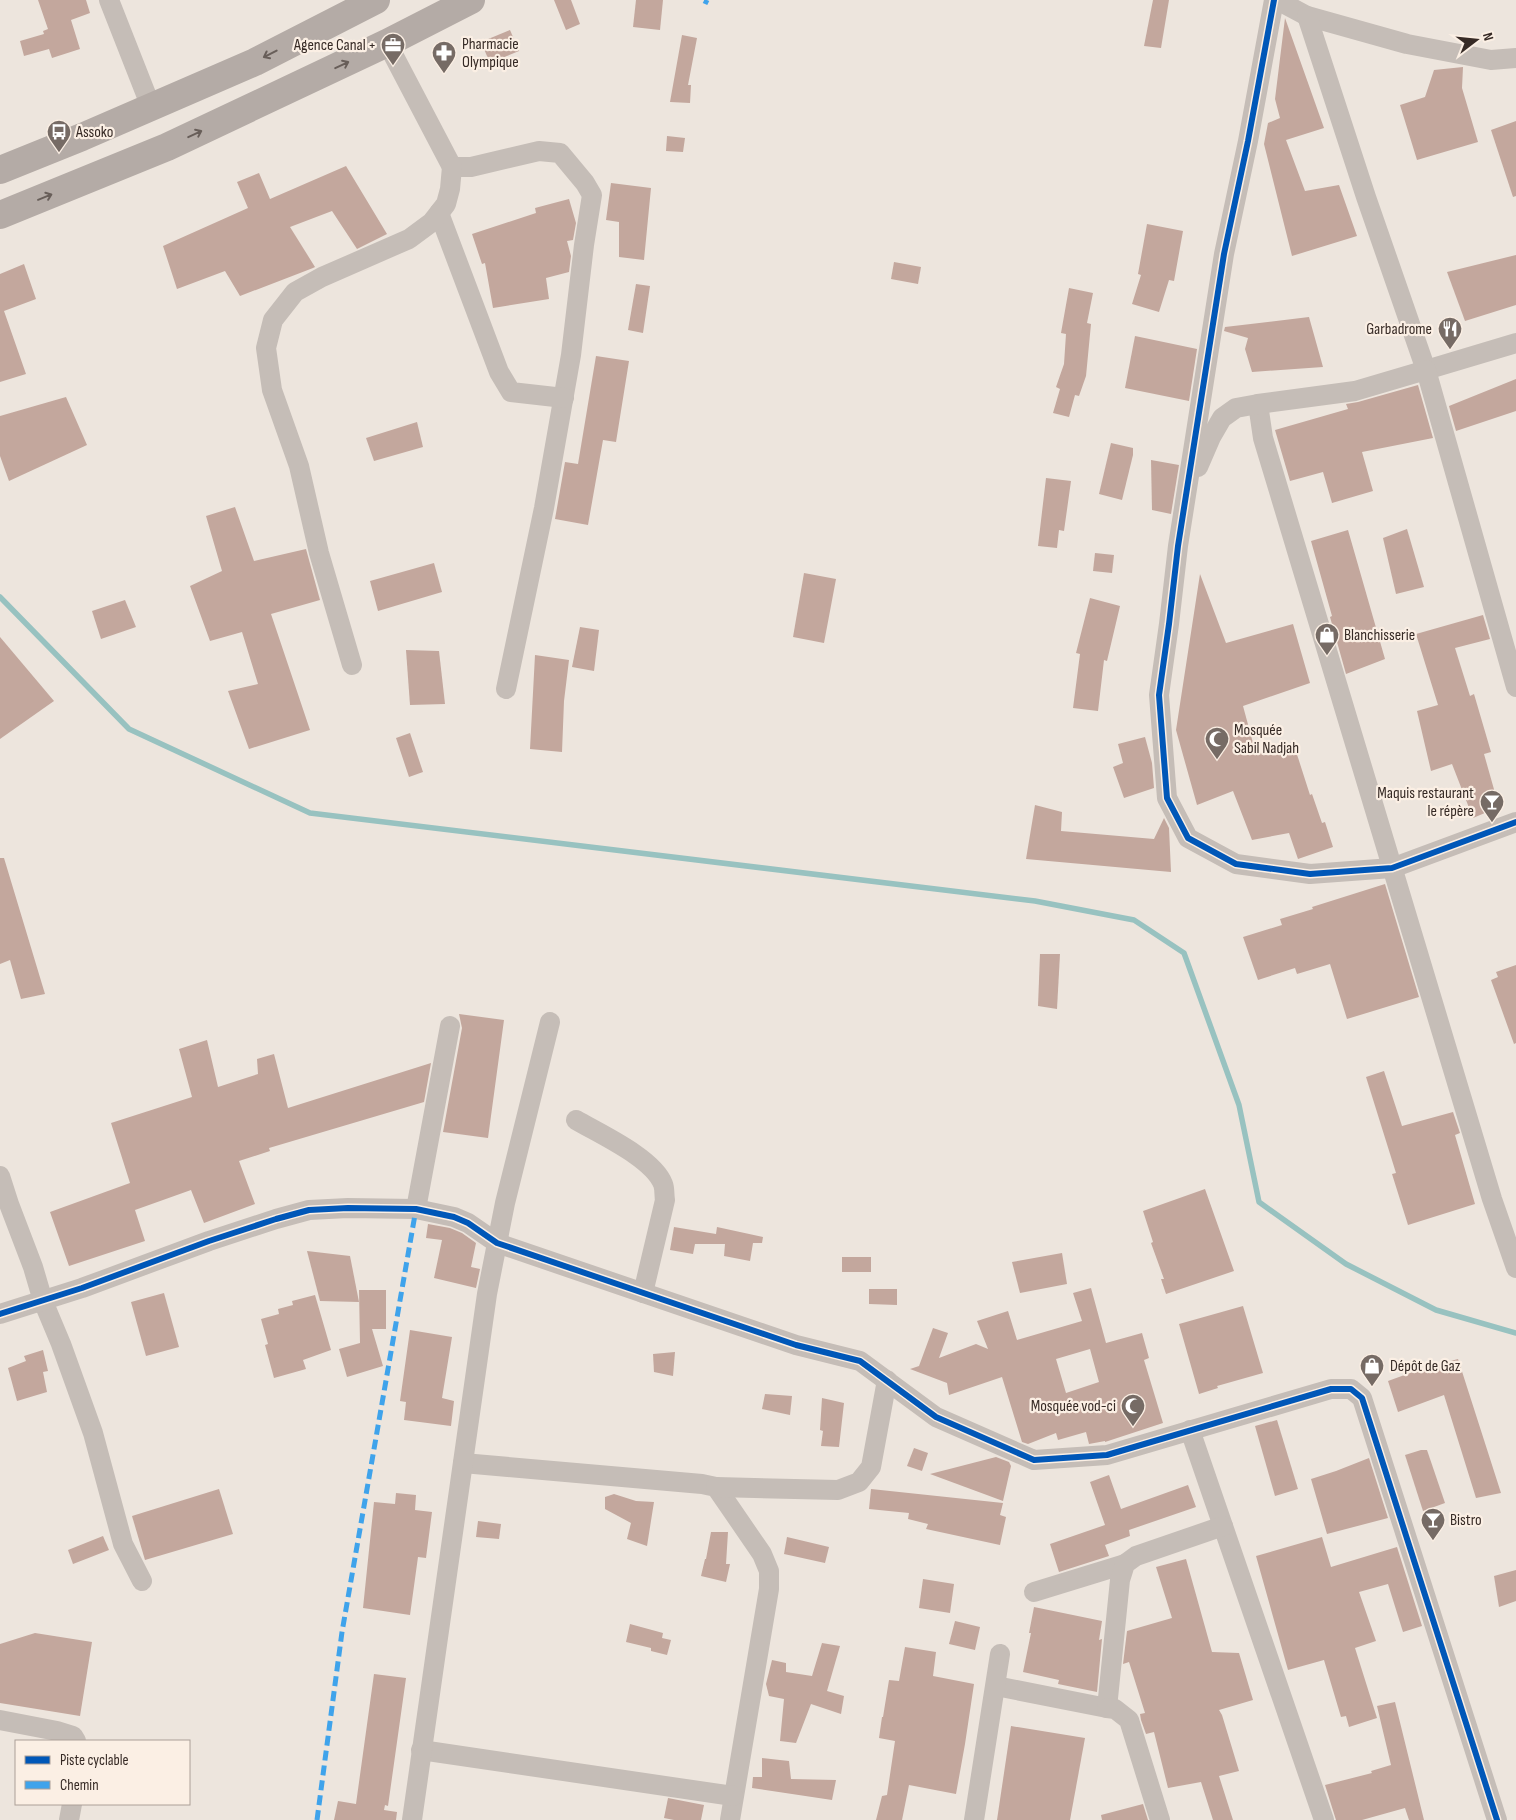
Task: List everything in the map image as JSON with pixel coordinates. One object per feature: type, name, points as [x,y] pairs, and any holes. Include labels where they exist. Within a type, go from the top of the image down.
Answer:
[{"type":"main road","points":[[0,170],[82,138],[255,62],[376,0]]},
{"type":"main road","points":[[0,216],[167,146],[387,43],[470,0]]},
{"type":"street","points":[[109,0],[151,107]]},
{"type":"street","points":[[1516,58],[1490,60],[1407,44],[1307,16],[1275,0],[1224,254],[1178,546],[1170,624],[1159,695],[1167,798],[1188,838],[1236,864],[1310,874],[1392,868],[1516,822]]},
{"type":"street","points":[[1307,16],[1366,197],[1426,370],[1516,688]]},
{"type":"street","points":[[352,665],[318,553],[300,466],[272,390],[266,348],[273,320],[295,292],[322,277],[409,239],[432,222],[446,204],[450,189],[452,167],[387,43]]},
{"type":"street","points":[[452,167],[471,167],[539,151],[560,154],[592,195],[584,245],[576,328],[564,398],[542,518],[506,689]]},
{"type":"street","points":[[439,213],[499,372],[511,392],[564,398]]},
{"type":"street","points":[[1186,492],[1211,437],[1222,418],[1236,408],[1356,391],[1516,343]]},
{"type":"street","points":[[1258,404],[1263,438],[1492,1198],[1516,1268]]},
{"type":"street","points":[[412,1820],[487,1294],[505,1203],[550,1022]]},
{"type":"street","points":[[416,1209],[450,1026]]},
{"type":"street","points":[[576,1120],[644,1160],[657,1174],[664,1186],[665,1200],[644,1293]]},
{"type":"street","points":[[0,1176],[33,1267],[43,1301],[61,1344],[93,1433],[123,1544],[142,1581]]},
{"type":"street","points":[[0,1314],[82,1288],[276,1218],[309,1210],[348,1208],[416,1209],[454,1217],[468,1223],[497,1243],[796,1345],[860,1361],[936,1417],[1034,1460],[1106,1455],[1331,1389],[1351,1389],[1362,1398],[1497,1820]]},
{"type":"street","points":[[463,1463],[702,1484],[716,1487],[838,1490],[859,1482],[871,1467],[887,1380]]},
{"type":"street","points":[[1190,1430],[1324,1820]]},
{"type":"street","points":[[716,1487],[762,1554],[769,1572],[769,1588],[730,1820]]},
{"type":"street","points":[[1034,1592],[1125,1564],[1136,1556],[1223,1526]]},
{"type":"street","points":[[1107,1708],[1120,1580],[1125,1564]]},
{"type":"street","points":[[974,1820],[1000,1654]]},
{"type":"street","points":[[996,1686],[1115,1709],[1129,1720],[1160,1820]]},
{"type":"street","points":[[0,1720],[57,1731],[73,1736],[75,1740]]},
{"type":"street","points":[[421,1750],[733,1796]]},
{"type":"street","points":[[69,1820],[72,1805]]},
{"type":"building","points":[[38,0],[86,0],[90,13],[71,20],[80,49],[52,58],[49,49],[24,56],[20,41],[44,34],[43,31],[48,29]]},
{"type":"building","points":[[554,0],[571,0],[580,24],[566,30]]},
{"type":"building","points":[[636,0],[663,0],[660,30],[633,27]]},
{"type":"building","points":[[1153,0],[1169,0],[1161,48],[1144,46]]},
{"type":"building","points":[[1285,18],[1324,128],[1286,140],[1305,191],[1339,185],[1357,236],[1292,256],[1264,144],[1268,123],[1280,118],[1275,99]]},
{"type":"building","points":[[510,30],[519,51],[490,63],[481,42]]},
{"type":"building","points":[[682,35],[697,38],[688,85],[691,85],[690,103],[670,102]]},
{"type":"building","points":[[1463,67],[1462,88],[1478,142],[1417,160],[1400,105],[1425,97],[1434,70]]},
{"type":"building","points":[[1516,121],[1516,196],[1513,197],[1491,130]]},
{"type":"building","points":[[667,136],[685,138],[683,152],[666,151]]},
{"type":"building","points":[[346,166],[387,234],[357,249],[332,211],[290,227],[315,267],[240,296],[225,271],[177,289],[163,246],[248,208],[237,182],[259,173],[270,199]]},
{"type":"building","points":[[611,183],[651,188],[644,260],[619,257],[619,222],[606,220]]},
{"type":"building","points":[[569,199],[576,223],[573,240],[567,241],[571,256],[569,272],[546,278],[549,299],[493,308],[485,263],[482,264],[472,234],[536,213],[535,208]]},
{"type":"building","points":[[1147,224],[1183,231],[1174,281],[1169,280],[1159,312],[1132,304],[1141,275],[1138,274]]},
{"type":"building","points":[[1516,255],[1516,305],[1465,321],[1447,272]]},
{"type":"building","points":[[894,262],[921,267],[918,284],[891,279]]},
{"type":"building","points":[[24,264],[36,299],[4,311],[26,374],[0,382],[0,274]]},
{"type":"building","points":[[636,284],[650,286],[643,333],[628,330]]},
{"type":"building","points":[[1069,288],[1093,293],[1087,323],[1091,324],[1086,376],[1079,396],[1075,395],[1069,417],[1053,413],[1060,389],[1056,387],[1064,364],[1066,334],[1061,333]]},
{"type":"building","points":[[1309,317],[1323,367],[1252,372],[1245,349],[1248,338],[1224,331],[1225,327]]},
{"type":"building","points":[[1135,336],[1197,349],[1189,401],[1125,388]]},
{"type":"building","points":[[596,356],[629,361],[616,442],[603,440],[588,525],[555,519],[565,462],[578,464]]},
{"type":"building","points":[[1516,379],[1516,411],[1456,431],[1449,406]]},
{"type":"building","points":[[1418,385],[1433,438],[1362,452],[1373,491],[1332,503],[1323,472],[1290,481],[1275,430],[1348,409],[1346,404]]},
{"type":"building","points":[[66,397],[87,445],[9,481],[0,456],[0,416]]},
{"type":"building","points":[[417,422],[423,447],[374,461],[366,438]]},
{"type":"building","points":[[1111,443],[1133,448],[1122,500],[1099,494]]},
{"type":"building","points":[[1151,460],[1179,465],[1171,514],[1152,510]]},
{"type":"building","points":[[1046,478],[1071,481],[1064,531],[1059,530],[1057,548],[1038,546]]},
{"type":"building","points":[[235,507],[254,561],[306,549],[320,600],[271,614],[310,730],[249,749],[228,691],[258,684],[242,632],[210,641],[190,586],[222,571],[206,516]]},
{"type":"building","points":[[1407,529],[1424,587],[1396,594],[1383,538]]},
{"type":"building","points":[[1348,530],[1385,659],[1346,674],[1311,541]]},
{"type":"building","points":[[1095,553],[1114,555],[1112,573],[1093,571]]},
{"type":"building","points":[[434,563],[442,592],[378,611],[370,581]]},
{"type":"building","points":[[804,573],[836,579],[824,643],[793,637]]},
{"type":"building","points":[[1200,574],[1226,643],[1293,624],[1310,683],[1243,706],[1256,754],[1293,742],[1310,795],[1312,794],[1322,823],[1325,822],[1333,847],[1298,859],[1289,833],[1252,840],[1233,791],[1197,805],[1176,730]]},
{"type":"building","points":[[1090,598],[1120,606],[1107,661],[1104,660],[1098,711],[1073,708],[1080,654],[1076,653]]},
{"type":"building","points":[[125,600],[136,627],[101,639],[92,611]]},
{"type":"building","points":[[1483,615],[1490,639],[1455,648],[1470,696],[1474,694],[1491,752],[1484,754],[1499,807],[1473,818],[1452,764],[1431,771],[1417,711],[1438,705],[1416,634]]},
{"type":"building","points":[[580,627],[599,630],[594,671],[572,667]]},
{"type":"building","points":[[0,637],[54,701],[0,739]]},
{"type":"building","points":[[406,650],[439,651],[445,704],[410,705]]},
{"type":"building","points":[[535,655],[569,660],[564,701],[562,752],[530,749]]},
{"type":"building","points":[[410,733],[423,772],[409,777],[396,738]]},
{"type":"building","points":[[1145,737],[1152,763],[1154,788],[1124,798],[1113,767],[1123,763],[1118,744]]},
{"type":"building","points":[[1035,805],[1062,812],[1061,831],[1154,839],[1164,818],[1169,828],[1171,872],[1026,859]]},
{"type":"building","points":[[0,858],[4,858],[45,994],[21,999],[10,960],[0,964]]},
{"type":"building","points":[[1385,884],[1419,997],[1347,1019],[1330,964],[1297,974],[1295,968],[1258,980],[1243,937],[1282,925],[1280,919],[1313,909],[1312,907]]},
{"type":"building","points":[[1040,954],[1060,954],[1057,1009],[1038,1006]]},
{"type":"building","points":[[1516,965],[1516,1043],[1514,1044],[1491,980],[1498,977],[1496,972]]},
{"type":"building","points":[[459,1014],[504,1020],[488,1138],[443,1132],[462,1028]]},
{"type":"building","points":[[207,1040],[218,1087],[258,1074],[257,1059],[274,1054],[288,1108],[431,1063],[424,1102],[269,1148],[270,1151],[239,1161],[255,1204],[204,1223],[191,1190],[135,1210],[145,1241],[69,1266],[50,1212],[130,1183],[111,1123],[192,1097],[179,1049]]},
{"type":"building","points":[[1384,1071],[1402,1126],[1453,1112],[1460,1133],[1455,1135],[1475,1204],[1408,1225],[1392,1174],[1396,1173],[1366,1077]]},
{"type":"building","points":[[1205,1189],[1234,1271],[1166,1294],[1161,1279],[1164,1279],[1151,1243],[1153,1242],[1143,1211]]},
{"type":"building","points":[[428,1224],[450,1228],[462,1233],[476,1243],[471,1267],[480,1269],[476,1288],[434,1278],[442,1240],[426,1238]]},
{"type":"building","points":[[674,1227],[716,1234],[717,1227],[763,1237],[762,1243],[753,1243],[750,1261],[724,1256],[725,1244],[695,1244],[693,1254],[670,1250]]},
{"type":"building","points":[[307,1251],[350,1256],[359,1302],[320,1301]]},
{"type":"building","points":[[1062,1253],[1067,1284],[1020,1293],[1012,1262]]},
{"type":"building","points":[[842,1257],[871,1257],[871,1272],[842,1272]]},
{"type":"building","points":[[1091,1288],[1106,1343],[1142,1333],[1149,1358],[1144,1360],[1163,1423],[1105,1442],[1089,1444],[1086,1432],[1058,1440],[1056,1433],[1028,1444],[1022,1442],[1002,1377],[949,1395],[947,1383],[910,1369],[919,1366],[933,1328],[948,1333],[939,1358],[976,1344],[988,1349],[977,1321],[1008,1311],[1017,1340],[1082,1321],[1073,1293]],"holes":[[[1090,1349],[1099,1382],[1066,1393],[1056,1359]]]},
{"type":"building","points":[[869,1289],[897,1289],[897,1305],[869,1304]]},
{"type":"building","points":[[359,1290],[386,1290],[386,1329],[372,1329],[383,1366],[347,1377],[339,1349],[360,1343]]},
{"type":"building","points":[[164,1293],[179,1347],[146,1356],[131,1302]]},
{"type":"building","points":[[315,1295],[331,1350],[303,1360],[306,1369],[274,1378],[265,1345],[268,1344],[261,1319],[279,1314],[278,1309],[293,1305],[292,1301]]},
{"type":"building","points":[[1243,1306],[1263,1373],[1217,1386],[1218,1388],[1199,1394],[1179,1324]]},
{"type":"building","points":[[410,1330],[452,1337],[442,1398],[454,1401],[451,1426],[404,1420],[406,1402],[400,1401]]},
{"type":"building","points":[[43,1350],[48,1371],[43,1372],[47,1392],[17,1401],[8,1368],[26,1361],[24,1356]]},
{"type":"building","points":[[675,1352],[673,1376],[654,1372],[653,1354]]},
{"type":"building","points":[[1458,1359],[1501,1493],[1476,1498],[1444,1395],[1398,1412],[1388,1381],[1421,1369]]},
{"type":"building","points":[[765,1394],[792,1396],[790,1415],[762,1409]]},
{"type":"building","points":[[822,1398],[844,1403],[839,1447],[821,1446],[823,1431],[820,1430]]},
{"type":"building","points":[[1277,1420],[1298,1489],[1275,1496],[1255,1426]]},
{"type":"building","points":[[914,1448],[928,1453],[922,1471],[907,1466]]},
{"type":"building","points":[[1427,1450],[1445,1503],[1423,1511],[1405,1455]]},
{"type":"building","points":[[996,1457],[1009,1462],[1011,1466],[1003,1501],[930,1474]]},
{"type":"building","points":[[1369,1458],[1388,1518],[1327,1534],[1311,1479]]},
{"type":"building","points":[[1109,1475],[1121,1509],[1188,1485],[1196,1507],[1129,1530],[1130,1536],[1105,1545],[1109,1556],[1059,1572],[1050,1544],[1105,1525],[1090,1482]]},
{"type":"building","points":[[219,1489],[233,1534],[145,1560],[132,1516]]},
{"type":"building","points":[[871,1489],[1003,1503],[1000,1515],[1006,1517],[1000,1545],[926,1529],[928,1524],[908,1519],[909,1513],[869,1509]]},
{"type":"building","points":[[396,1493],[416,1495],[415,1510],[432,1512],[426,1558],[418,1557],[410,1615],[363,1608],[374,1502],[395,1504]]},
{"type":"building","points":[[614,1494],[636,1501],[654,1502],[647,1546],[627,1539],[631,1523],[605,1509],[605,1497]]},
{"type":"building","points":[[478,1521],[501,1524],[499,1539],[476,1537]]},
{"type":"building","points":[[711,1532],[728,1532],[726,1564],[730,1564],[726,1582],[701,1576]]},
{"type":"building","points":[[103,1536],[109,1550],[73,1564],[68,1550]]},
{"type":"building","points":[[787,1537],[829,1547],[825,1563],[784,1554]]},
{"type":"building","points":[[1322,1537],[1331,1567],[1397,1547],[1422,1626],[1403,1632],[1388,1584],[1359,1592],[1376,1641],[1355,1648],[1377,1718],[1349,1727],[1346,1716],[1341,1717],[1324,1660],[1288,1670],[1256,1556]]},
{"type":"building","points":[[1186,1559],[1212,1652],[1239,1653],[1253,1700],[1219,1710],[1239,1771],[1219,1776],[1233,1820],[1213,1820],[1201,1782],[1168,1788],[1154,1732],[1146,1734],[1141,1720],[1140,1714],[1145,1713],[1129,1662],[1123,1664],[1127,1631],[1172,1618],[1156,1567]]},
{"type":"building","points":[[1516,1570],[1516,1601],[1499,1607],[1494,1576]]},
{"type":"building","points":[[923,1579],[954,1584],[950,1613],[919,1608]]},
{"type":"building","points":[[1034,1607],[1102,1621],[1099,1640],[1102,1639],[1097,1692],[1058,1684],[1059,1680],[1023,1672]]},
{"type":"building","points":[[955,1621],[980,1627],[975,1650],[949,1644]]},
{"type":"building","points":[[630,1624],[663,1633],[662,1638],[671,1640],[667,1655],[651,1651],[651,1648],[626,1642]]},
{"type":"building","points":[[35,1633],[92,1642],[80,1716],[0,1703],[0,1644]]},
{"type":"building","points":[[822,1643],[840,1646],[827,1691],[844,1696],[841,1714],[811,1704],[796,1743],[780,1741],[784,1699],[769,1696],[766,1684],[772,1660],[786,1663],[786,1672],[812,1676]]},
{"type":"building","points":[[905,1647],[936,1652],[933,1676],[974,1684],[965,1744],[956,1794],[909,1785],[902,1820],[876,1820],[882,1796],[887,1795],[895,1741],[879,1738],[882,1717],[889,1680],[899,1681]]},
{"type":"building","points":[[374,1674],[406,1678],[388,1806],[385,1805],[384,1810],[397,1812],[396,1820],[334,1820],[338,1801],[356,1804]]},
{"type":"building","points":[[1395,1702],[1424,1820],[1409,1820],[1405,1808],[1362,1820],[1336,1820],[1325,1785],[1372,1773],[1371,1771],[1391,1765],[1377,1706]]},
{"type":"building","points":[[1011,1726],[1085,1738],[1070,1820],[997,1820]]},
{"type":"building","points":[[762,1758],[789,1761],[791,1779],[836,1780],[832,1800],[752,1788],[753,1777],[762,1777]]},
{"type":"building","points":[[668,1798],[704,1805],[701,1820],[664,1818]]},
{"type":"building","points":[[1143,1804],[1148,1820],[1102,1820],[1101,1815]]},
{"type":"waterway","points":[[0,597],[129,729],[310,813],[1035,901],[1134,920],[1184,953],[1239,1105],[1259,1202],[1346,1264],[1436,1310],[1516,1333]]},
{"type":"marked path","points":[[705,4],[707,0]]},
{"type":"marked path","points":[[317,1820],[342,1632],[416,1209]]},
{"type":"cycle path","points":[[1274,0],[1248,141],[1224,254],[1178,546],[1159,695],[1167,798],[1188,838],[1236,864],[1310,874],[1392,868],[1516,822]]},
{"type":"cycle path","points":[[0,1314],[82,1288],[209,1241],[309,1210],[348,1208],[416,1209],[454,1217],[468,1223],[497,1243],[796,1345],[860,1361],[936,1417],[1034,1460],[1107,1455],[1331,1389],[1351,1389],[1362,1398],[1497,1820]]},
{"type":"place","name":"Agence Canal +","points":[[393,66]]},
{"type":"place","name":"Pharmacie Olympique","points":[[444,74]]},
{"type":"place","name":"Assoko","points":[[59,153]]},
{"type":"place","name":"Garbadrome","points":[[1450,350]]},
{"type":"place","name":"Blanchisserie","points":[[1327,656]]},
{"type":"place","name":"Mosquée Sabil Nadjah","points":[[1217,760]]},
{"type":"place","name":"Maquis restaurant le répère","points":[[1492,823]]},
{"type":"place","name":"Dépôt de Gaz","points":[[1372,1387]]},
{"type":"place","name":"Mosquée vod-ci","points":[[1133,1427]]},
{"type":"place","name":"Bistro","points":[[1433,1541]]}]
